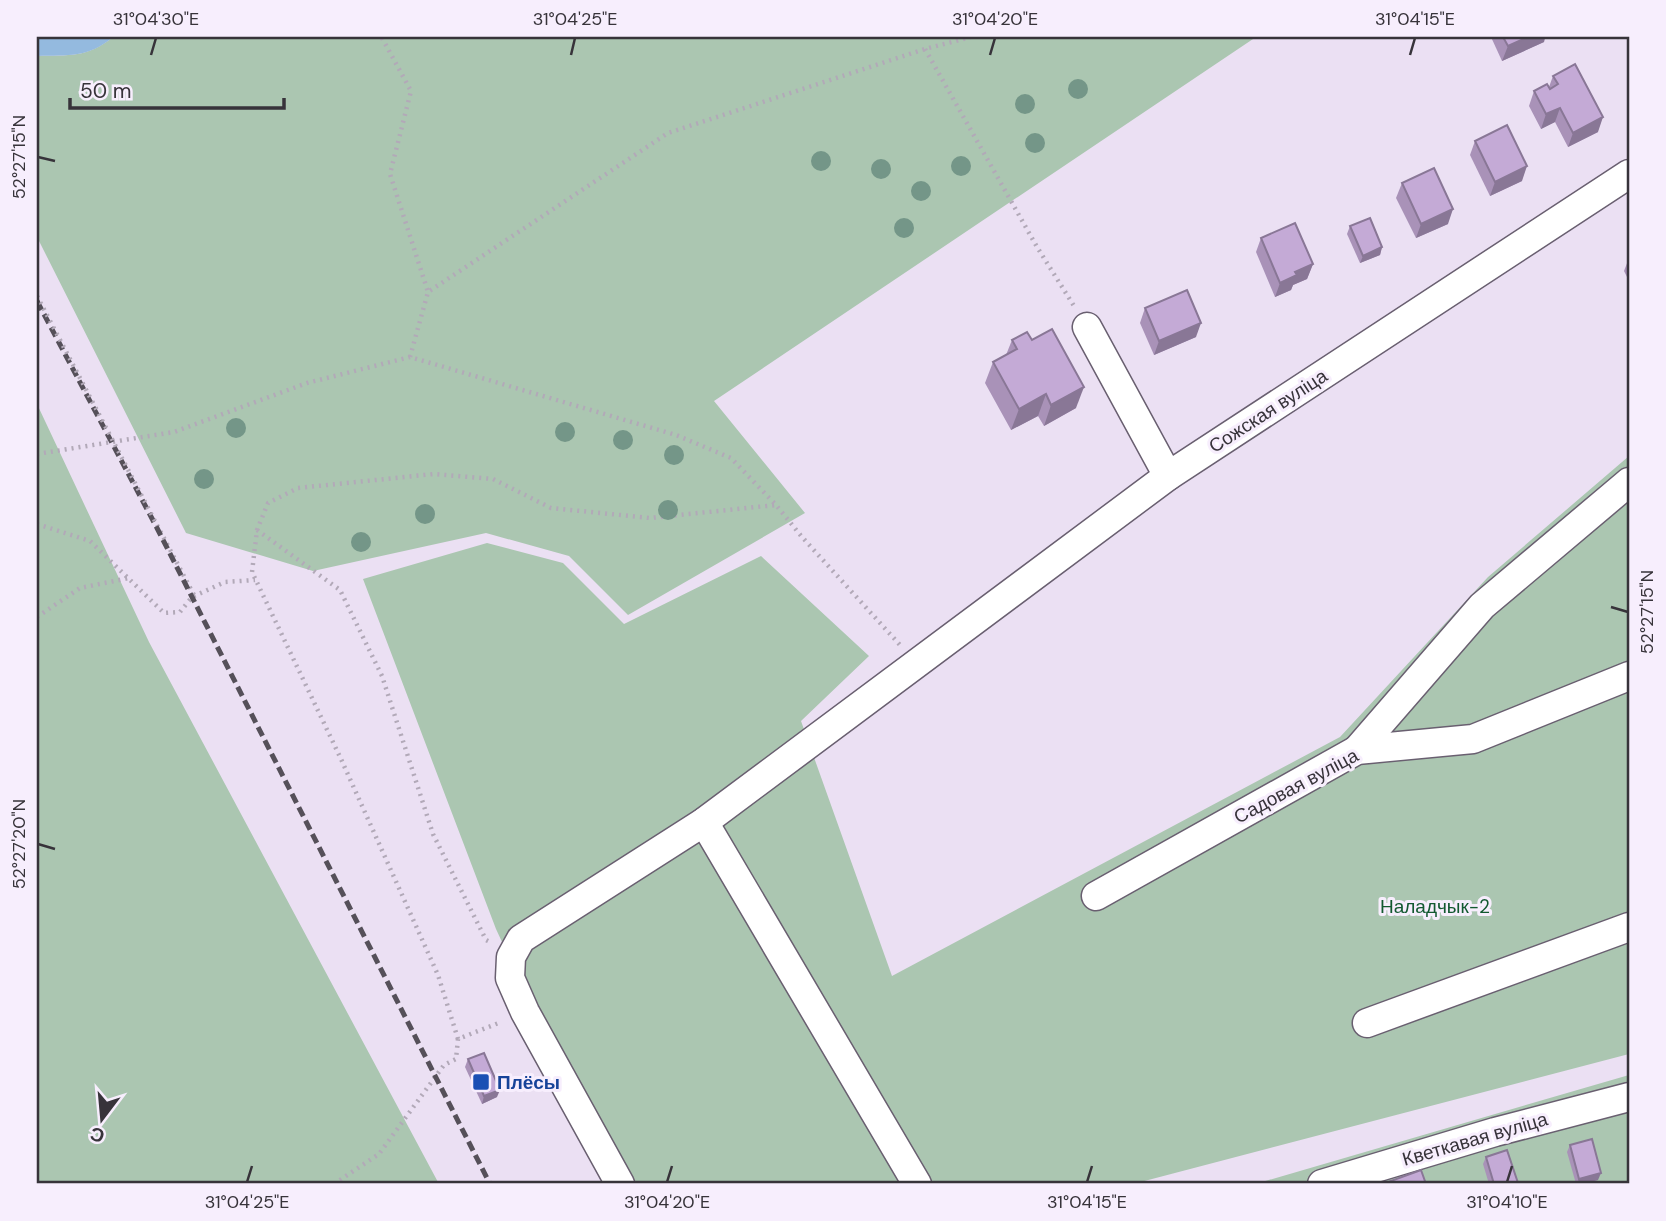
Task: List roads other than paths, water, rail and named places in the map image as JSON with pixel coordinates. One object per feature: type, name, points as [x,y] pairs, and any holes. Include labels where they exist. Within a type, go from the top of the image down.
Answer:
[{"type":"street","name":"Сожская вуліца","points":[[620,1184],[525,1012],[510,978],[511,957],[521,939],[704,822],[1168,476],[1629,174]]},
{"type":"street","points":[[1087,327],[1168,476]]},
{"type":"street","points":[[1357,750],[1482,606],[1629,482]]},
{"type":"street","name":"Садовая вуліца","points":[[1096,896],[1357,750],[1473,739],[1629,676]]},
{"type":"street","points":[[704,822],[917,1184]]},
{"type":"street","points":[[1367,1023],[1629,927]]},
{"type":"street","name":"Кветкавая вуліца","points":[[1322,1184],[1495,1132],[1629,1097]]},
{"type":"water","points":[[37,37],[113,37],[86,52],[37,56]]},
{"type":"railway","points":[[37,301],[157,528],[490,1184]]},
{"type":"place","name":"Плёсы","points":[[481,1082]]},
{"type":"park label","name":"Наладчык-2","points":[[1435,906]]}]
